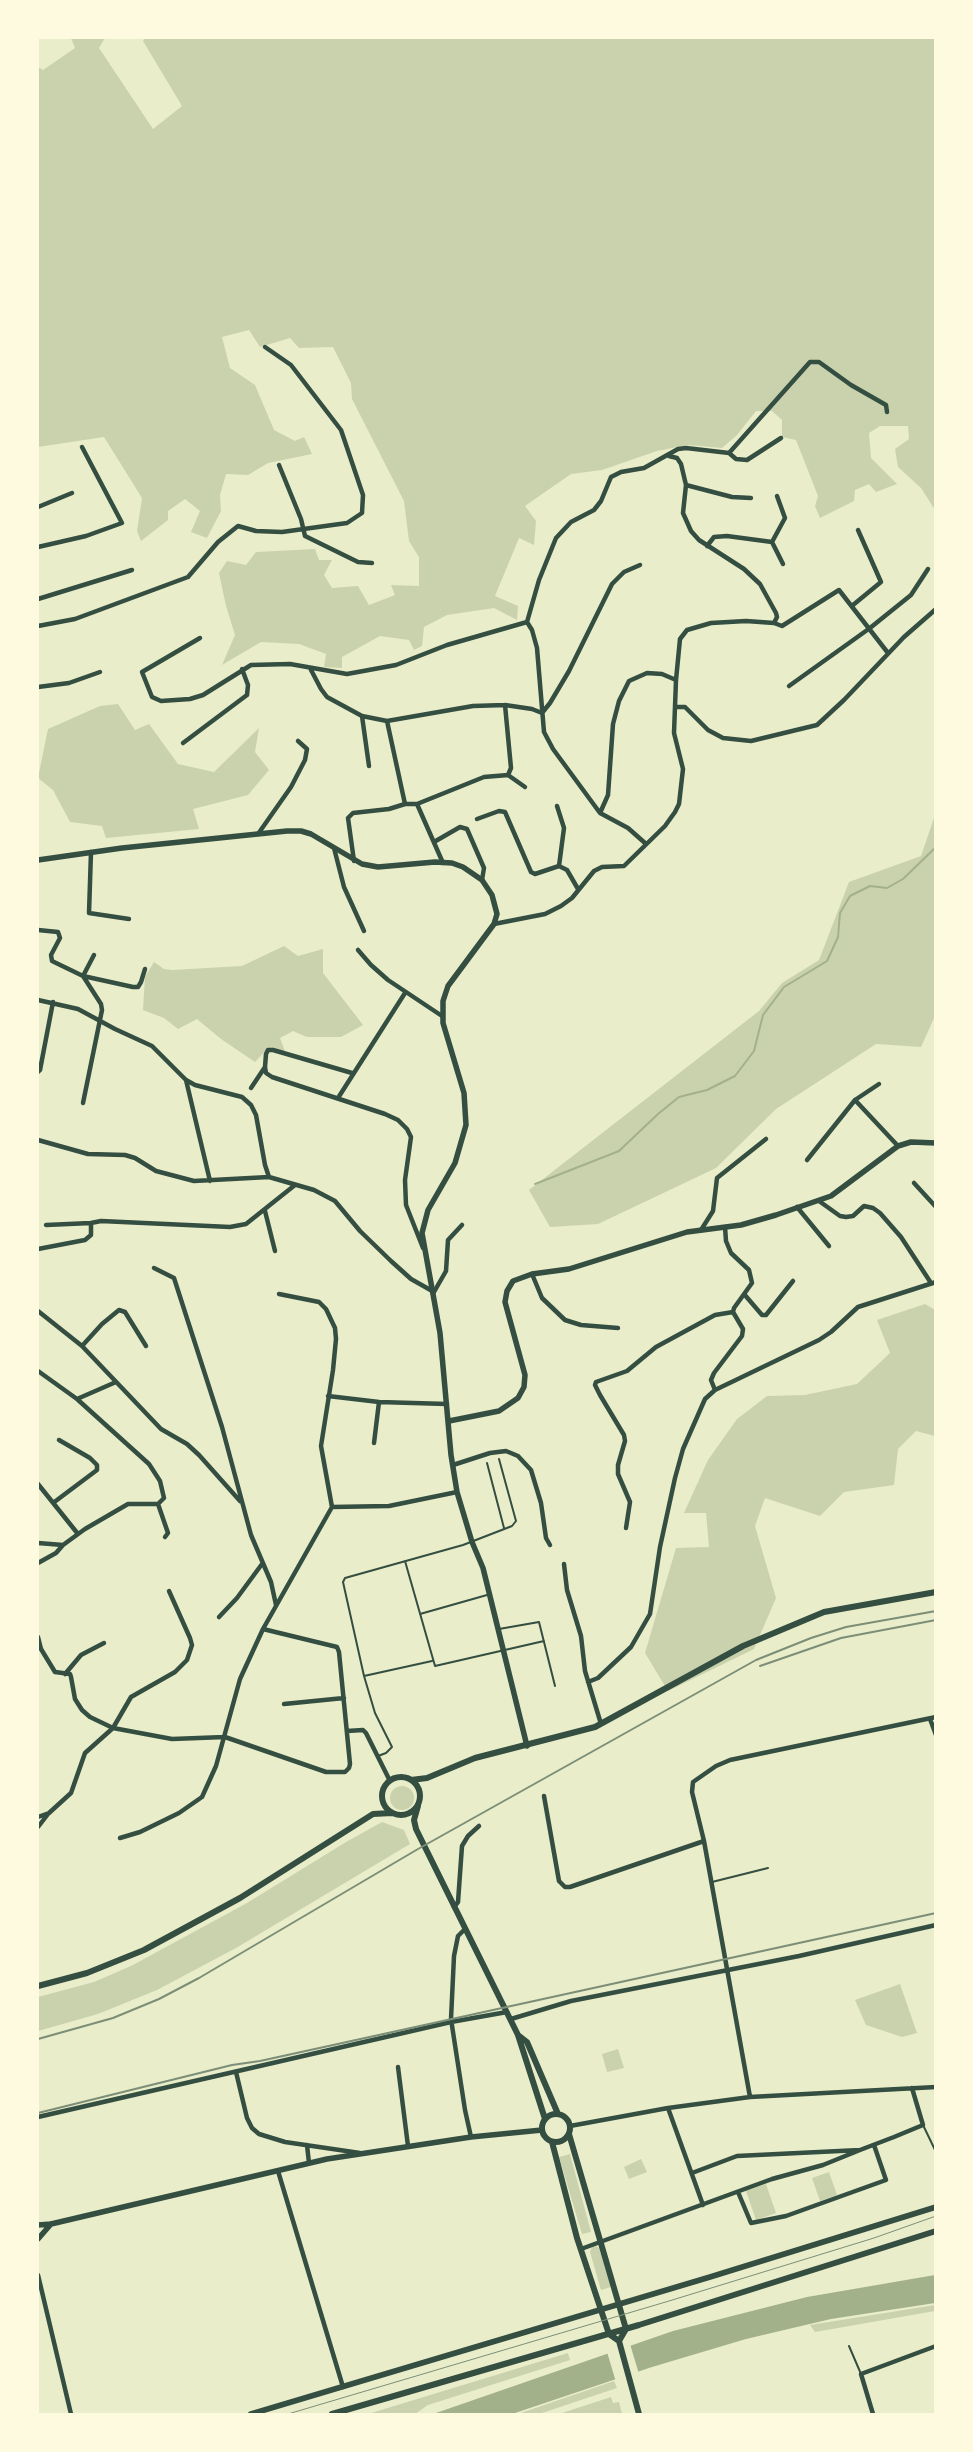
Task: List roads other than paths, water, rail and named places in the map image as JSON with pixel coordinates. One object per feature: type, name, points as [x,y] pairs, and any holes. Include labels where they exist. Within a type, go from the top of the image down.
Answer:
[{"type":"main road","points":[[416,1829],[386,1809],[382,1798],[382,1791],[390,1781],[400,1777],[411,1780],[428,1778],[475,1758],[585,1731],[743,1646],[833,1609],[936,1592]]},
{"type":"main road","points":[[428,1778],[420,1794],[414,1820],[416,1829],[511,2019],[545,2119],[542,2130],[546,2138],[552,2142],[563,2141],[569,2134]]},
{"type":"main road","points":[[411,1780],[419,1789],[420,1794]]},
{"type":"main road","points":[[38,1986],[87,1973],[144,1950],[240,1898],[373,1814],[382,1798]]},
{"type":"main road","points":[[373,1814],[409,1814],[418,1806]]},
{"type":"main road","points":[[518,2036],[527,2042],[558,2114],[565,2118],[570,2126],[569,2134],[626,2329],[620,2343]]},
{"type":"main road","points":[[545,2119],[558,2114]]},
{"type":"main road","points":[[552,2142],[581,2249],[609,2334],[620,2343],[639,2414]]},
{"type":"main road","points":[[251,2414],[601,2310],[936,2207]]},
{"type":"main road","points":[[332,2414],[626,2329],[936,2232]]},
{"type":"street","points":[[38,626],[75,619],[188,576],[218,542],[238,526],[262,532],[303,529],[347,523],[362,513],[363,495],[341,430],[291,365],[265,347]]},
{"type":"street","points":[[730,453],[810,362],[819,362],[851,385],[886,405],[888,412]]},
{"type":"street","points":[[645,843],[628,828],[600,813],[553,748],[544,732],[537,648],[528,622],[539,580],[556,538],[571,522],[594,510],[601,501],[612,478],[621,472],[655,464],[678,449],[686,448],[730,453],[736,459],[747,460],[780,438]]},
{"type":"street","points":[[38,547],[86,536],[122,523],[82,447]]},
{"type":"street","points":[[669,456],[680,460],[686,485],[682,513],[691,531],[707,546],[744,569],[760,584],[776,613],[777,617],[774,623]]},
{"type":"street","points":[[279,465],[305,536],[309,540],[358,562],[372,563]]},
{"type":"street","points":[[686,485],[732,497],[751,498]]},
{"type":"street","points":[[38,507],[72,493]]},
{"type":"street","points":[[772,542],[784,518],[776,496]]},
{"type":"street","points":[[853,605],[881,582],[858,530]]},
{"type":"street","points":[[707,546],[714,537],[727,536],[772,542]]},
{"type":"street","points":[[772,542],[783,564]]},
{"type":"street","points":[[542,713],[569,671],[617,576],[640,565]]},
{"type":"street","points":[[789,686],[870,628],[911,595],[928,569]]},
{"type":"street","points":[[38,599],[132,570]]},
{"type":"street","points":[[494,924],[545,914],[561,906],[572,898],[594,871],[602,867],[624,866],[645,843],[665,826],[679,804],[683,768],[674,733],[676,680],[680,639],[687,630],[711,623],[746,621],[774,623],[778,626],[786,625],[839,590],[853,605],[888,654]]},
{"type":"street","points":[[675,707],[685,707],[708,730],[724,738],[750,741],[817,725],[936,609]]},
{"type":"street","points":[[200,638],[142,672],[152,696],[161,701],[190,699],[203,694],[251,665],[290,664],[347,674],[396,665],[447,645],[528,622]]},
{"type":"street","points":[[310,668],[327,697],[362,716],[387,721],[473,706],[505,705],[532,709],[542,713]]},
{"type":"street","points":[[183,743],[247,695],[248,685],[242,669]]},
{"type":"street","points":[[38,687],[69,683],[100,672]]},
{"type":"street","points":[[600,813],[608,795],[612,724],[619,701],[629,682],[647,673],[662,674],[676,680]]},
{"type":"street","points":[[505,705],[511,768],[508,775]]},
{"type":"street","points":[[362,716],[369,766]]},
{"type":"street","points":[[387,721],[405,804]]},
{"type":"street","points":[[258,834],[291,787],[305,760],[307,749],[304,744],[298,741]]},
{"type":"street","points":[[354,860],[350,815],[390,809],[405,804],[417,804],[484,777],[508,775],[525,787]]},
{"type":"street","points":[[417,804],[443,862]]},
{"type":"street","points":[[557,806],[564,828],[559,866]]},
{"type":"street","points":[[477,819],[499,811],[505,812],[531,872],[535,874],[559,866],[567,870],[578,889]]},
{"type":"street","points":[[434,842],[460,827],[467,829],[484,868],[482,880]]},
{"type":"street","points":[[38,860],[91,852],[301,831],[311,834],[354,860],[378,867],[443,862],[463,867],[482,880],[496,904],[494,924],[448,986],[442,1016],[464,1093],[466,1125],[455,1163],[426,1216],[422,1233],[434,1292],[457,1492],[472,1542],[483,1568],[527,1746]]},
{"type":"street","points":[[334,848],[344,887],[364,931]]},
{"type":"street","points":[[91,852],[89,913],[129,919]]},
{"type":"street","points":[[38,930],[58,932],[60,938],[51,955],[52,961],[83,976],[138,987],[145,969]]},
{"type":"street","points":[[358,950],[371,965],[405,992],[442,1016]]},
{"type":"street","points":[[83,976],[94,955]]},
{"type":"street","points":[[82,1103],[101,1004],[83,976]]},
{"type":"street","points":[[338,1098],[352,1073],[405,992]]},
{"type":"street","points":[[38,1000],[78,1009],[152,1046],[186,1080],[195,1085],[242,1097],[251,1105],[256,1115],[269,1177]]},
{"type":"street","points":[[38,1072],[40,1070],[53,1002]]},
{"type":"street","points":[[352,1073],[273,1050],[268,1050],[266,1054],[266,1072],[278,1080],[387,1115],[407,1129],[411,1137],[405,1180],[406,1205],[425,1252]]},
{"type":"street","points":[[251,1088],[265,1067]]},
{"type":"street","points":[[186,1080],[210,1181]]},
{"type":"street","points":[[807,1160],[855,1100],[879,1084]]},
{"type":"street","points":[[855,1100],[898,1146]]},
{"type":"street","points":[[701,1230],[713,1211],[717,1178],[766,1139]]},
{"type":"street","points":[[38,1140],[88,1154],[125,1155],[173,1177],[194,1182],[269,1177],[325,1194],[391,1261],[411,1278],[434,1292]]},
{"type":"street","points":[[449,1420],[499,1411],[518,1398],[524,1388],[525,1375],[505,1302],[513,1281],[532,1274],[569,1269],[653,1242],[701,1230],[754,1222],[819,1201],[844,1188],[898,1146],[911,1142],[936,1143]]},
{"type":"street","points":[[914,1183],[936,1207]]},
{"type":"street","points":[[46,1226],[91,1222],[230,1227],[246,1224],[295,1186]]},
{"type":"street","points":[[588,1682],[598,1678],[631,1647],[650,1614],[660,1548],[677,1471],[705,1398],[715,1390],[818,1340],[831,1332],[858,1307],[933,1283],[889,1222],[873,1208],[860,1207],[853,1216],[846,1217],[840,1216],[819,1201]]},
{"type":"street","points":[[797,1207],[829,1246]]},
{"type":"street","points":[[265,1211],[275,1251]]},
{"type":"street","points":[[38,1249],[85,1240],[91,1235],[91,1222]]},
{"type":"street","points":[[434,1292],[446,1271],[448,1240],[462,1224]]},
{"type":"street","points":[[626,1528],[630,1502],[620,1479],[618,1465],[625,1441],[624,1435],[595,1385],[596,1382],[627,1371],[656,1347],[715,1315],[733,1312],[752,1283],[752,1276],[749,1270],[731,1253],[726,1241],[725,1227]]},
{"type":"street","points":[[154,1268],[174,1278],[222,1427],[241,1502],[262,1564],[275,1593],[275,1608]]},
{"type":"street","points":[[532,1274],[542,1298],[565,1320],[581,1325],[618,1328]]},
{"type":"street","points":[[744,1294],[762,1315],[766,1315],[793,1281]]},
{"type":"street","points":[[120,1838],[140,1832],[179,1814],[202,1796],[210,1782],[225,1737],[227,1721],[240,1679],[263,1629],[332,1507],[321,1446],[336,1339],[333,1320],[319,1302],[279,1294]]},
{"type":"street","points":[[82,1346],[102,1324],[119,1310],[125,1312],[146,1346]]},
{"type":"street","points":[[38,1311],[82,1346],[161,1428],[187,1444],[222,1484],[241,1502]]},
{"type":"street","points":[[715,1390],[712,1380],[714,1373],[742,1336],[743,1329],[733,1312]]},
{"type":"street","points":[[38,1371],[77,1399],[150,1464],[160,1481],[164,1498],[158,1504],[128,1504],[78,1534],[63,1545],[56,1554],[38,1563]]},
{"type":"street","points":[[77,1399],[116,1382]]},
{"type":"street","points":[[328,1396],[379,1402],[447,1404]]},
{"type":"street","points":[[374,1443],[379,1402]]},
{"type":"street","points":[[52,1503],[98,1470],[97,1465],[90,1458],[60,1440]]},
{"type":"street","points":[[453,1465],[490,1453],[506,1451],[518,1456],[531,1470],[540,1503],[546,1538],[550,1545]]},
{"type":"street","points":[[38,1484],[78,1534]]},
{"type":"street","points":[[332,1507],[389,1506],[457,1492]]},
{"type":"street","points":[[158,1504],[168,1533],[165,1537]]},
{"type":"street","points":[[38,1543],[63,1545]]},
{"type":"street","points":[[219,1617],[237,1598],[262,1564]]},
{"type":"street","points":[[564,1564],[568,1590],[582,1636],[585,1671],[601,1724]]},
{"type":"street","points":[[38,1827],[49,1813],[71,1793],[85,1752],[113,1728],[131,1697],[175,1672],[187,1660],[192,1644],[169,1592]]},
{"type":"street","points":[[38,1637],[41,1649],[55,1672],[71,1677],[75,1699],[82,1710],[90,1717],[113,1728],[172,1739],[225,1737],[326,1772],[340,1774],[349,1768],[344,1698],[337,1647],[263,1629]]},
{"type":"street","points":[[65,1674],[81,1654],[104,1642]]},
{"type":"street","points":[[284,1704],[344,1698]]},
{"type":"street","points":[[750,2097],[712,1882],[692,1792],[693,1782],[716,1766],[730,1760],[817,1740],[936,1717]]},
{"type":"street","points":[[930,1719],[936,1735]]},
{"type":"street","points":[[347,1731],[362,1730],[366,1733],[390,1781]]},
{"type":"street","points":[[544,1796],[560,1881],[564,1887],[570,1887],[704,1841]]},
{"type":"street","points":[[38,1817],[49,1813]]},
{"type":"street","points":[[454,1907],[458,1902],[462,1846],[468,1836],[479,1826]]},
{"type":"street","points":[[511,2019],[571,2001],[727,1970],[936,1924]]},
{"type":"street","points":[[465,1929],[458,1936],[454,1956],[452,2022],[465,2110],[472,2137]]},
{"type":"street","points":[[38,2117],[452,2022],[507,2012]]},
{"type":"street","points":[[398,2067],[408,2146]]},
{"type":"street","points":[[236,2072],[247,2118],[252,2128],[260,2134],[307,2145],[360,2153]]},
{"type":"street","points":[[570,2126],[668,2108],[750,2097],[936,2087]]},
{"type":"street","points":[[581,2249],[772,2179],[823,2165],[924,2125],[912,2088]]},
{"type":"street","points":[[668,2108],[703,2204]]},
{"type":"street","points":[[38,2225],[51,2224],[309,2163],[360,2153],[472,2137],[542,2130]]},
{"type":"street","points":[[307,2145],[309,2163]]},
{"type":"street","points":[[738,2192],[752,2223],[794,2214],[886,2180],[874,2145]]},
{"type":"street","points":[[692,2173],[737,2156],[860,2150]]},
{"type":"street","points":[[278,2171],[343,2386]]},
{"type":"street","points":[[38,2239],[51,2224]]},
{"type":"street","points":[[38,2276],[60,2377],[72,2414]]},
{"type":"street","points":[[873,2414],[861,2374],[936,2346]]},
{"type":"lane","points":[[378,1756],[386,1753],[392,1747],[375,1713],[364,1676],[343,1582],[344,1578],[472,1542],[512,1526],[516,1521],[499,1459]]},
{"type":"lane","points":[[487,1463],[504,1530]]},
{"type":"lane","points":[[406,1561],[436,1666],[544,1641]]},
{"type":"lane","points":[[420,1614],[489,1595]]},
{"type":"lane","points":[[498,1630],[537,1620],[555,1686]]},
{"type":"lane","points":[[364,1676],[433,1660]]},
{"type":"lane","points":[[712,1882],[768,1868]]},
{"type":"lane","points":[[924,2125],[936,2152]]},
{"type":"lane","points":[[849,2346],[861,2374]]},
{"type":"waterway","points":[[535,1184],[619,1151],[679,1097],[707,1090],[735,1076],[754,1051],[763,1015],[784,987],[827,961],[838,937],[840,913],[850,896],[870,886],[887,888],[903,879],[936,847]]},
{"type":"tram line","points":[[288,2414],[669,2301],[874,2238],[936,2216]]},
{"type":"railway","points":[[38,2039],[113,2018],[159,1999],[199,1978],[418,1849],[756,1660],[811,1638],[846,1627],[936,1611]]},
{"type":"railway","points":[[760,1666],[841,1638],[936,1620]]},
{"type":"railway","points":[[38,2113],[232,2065],[260,2061],[936,1913]]}]
